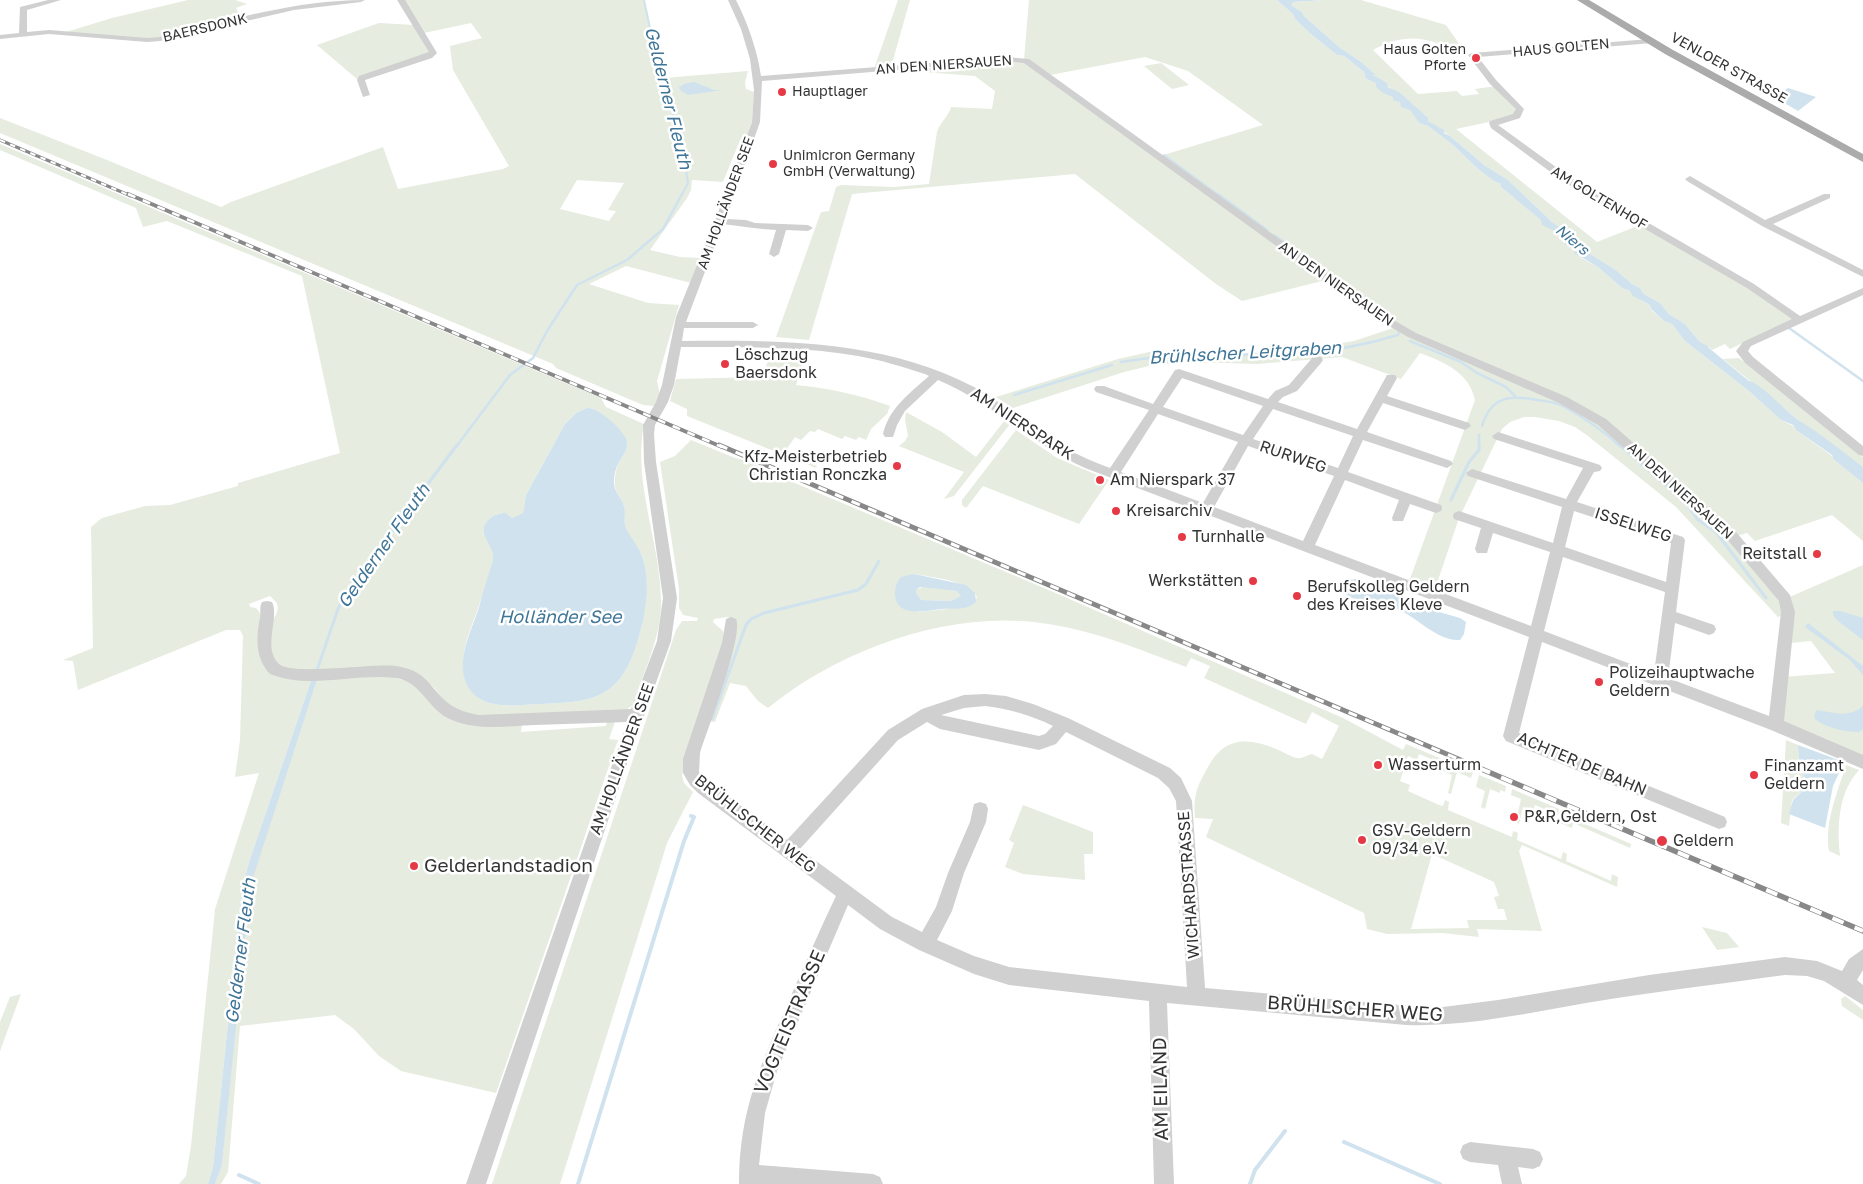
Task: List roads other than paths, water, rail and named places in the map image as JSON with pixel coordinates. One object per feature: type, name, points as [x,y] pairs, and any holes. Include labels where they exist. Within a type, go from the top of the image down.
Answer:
[{"type":"main road","name":"VENLOER STRASSE","points":[[1582,0],[1650,41],[1863,159]]},
{"type":"street","points":[[23,0],[23,34]]},
{"type":"street","points":[[23,9],[57,0]]},
{"type":"street","name":"BAERSDONK","points":[[0,37],[49,32],[147,40],[160,39],[294,8],[328,2],[361,0]]},
{"type":"street","points":[[366,95],[361,82],[362,78],[429,56],[433,53],[401,0]]},
{"type":"street","name":"AM HOLLÄNDER SEE","points":[[476,1184],[636,715],[664,641],[670,598],[647,438],[650,425],[662,402],[668,385],[679,325],[756,122],[759,97],[754,53],[732,0]]},
{"type":"street","name":"HAUS GOLTEN","points":[[1472,55],[1650,41]]},
{"type":"street","name":"AM GOLTENHOF","points":[[1472,55],[1493,82],[1520,109],[1517,116],[1493,123],[1520,148],[1571,183],[1769,297],[1799,320]]},
{"type":"street","name":"AN DEN NIERSAUEN","points":[[756,79],[1011,59],[1026,61],[1380,317],[1412,335],[1556,396],[1589,414],[1617,434],[1731,535],[1785,599],[1788,612],[1776,725]]},
{"type":"street","points":[[1690,179],[1765,224],[1863,274]]},
{"type":"street","points":[[1765,224],[1827,196]]},
{"type":"street","points":[[720,221],[746,223],[754,226],[808,228]]},
{"type":"street","points":[[774,254],[782,227]]},
{"type":"street","points":[[1863,290],[1742,348],[1742,354],[1863,452]]},
{"type":"street","points":[[679,325],[753,325]]},
{"type":"street","name":"AM NIERSPARK","points":[[676,344],[790,344],[842,348],[892,359],[937,375],[966,388],[1068,456],[1776,725],[1863,762]]},
{"type":"street","name":"RURWEG","points":[[1206,510],[1245,441],[1270,404],[1279,394],[1293,388],[1317,360]]},
{"type":"street","points":[[1113,474],[1179,373],[1447,464]]},
{"type":"street","points":[[889,434],[890,425],[896,414],[937,375]]},
{"type":"street","points":[[1306,547],[1360,434],[1391,378]]},
{"type":"street","points":[[1100,389],[1245,441]]},
{"type":"street","points":[[1379,398],[1465,426]]},
{"type":"street","points":[[1498,436],[1593,468],[1569,505],[1536,634]]},
{"type":"street","name":"RURWEG","points":[[1245,441],[1436,508]]},
{"type":"street","points":[[1472,473],[1569,505]]},
{"type":"street","points":[[1398,518],[1406,498]]},
{"type":"street","name":"ISSELWEG","points":[[1569,505],[1678,540],[1660,682]]},
{"type":"street","points":[[1459,516],[1672,589]]},
{"type":"street","points":[[1482,549],[1488,526]]},
{"type":"street","points":[[267,606],[268,617],[264,633],[268,663],[277,672],[293,675],[378,671],[396,672],[420,681],[450,712],[462,718],[478,721],[636,715]]},
{"type":"street","points":[[1669,615],[1709,629]]},
{"type":"street","name":"BRÜHLSCHER WEG","points":[[731,623],[729,643],[692,752],[690,771],[698,783],[886,924],[925,944],[974,965],[1009,976],[1196,997],[1406,1016],[1435,1017],[1498,1009],[1649,984],[1781,967],[1809,968],[1828,974],[1846,983],[1863,996]]},
{"type":"street","name":"ACHTER DE BAHN","points":[[1536,634],[1511,736],[1719,822]]},
{"type":"street","name":"WICHARDSTRASSE","points":[[788,850],[894,735],[927,714],[957,703],[988,700],[1013,703],[1028,708],[1164,774],[1175,783],[1182,795],[1196,997]]},
{"type":"street","points":[[927,714],[940,722],[1040,742],[1053,738],[1062,723]]},
{"type":"street","points":[[925,944],[946,903],[956,873],[978,822],[980,809]]},
{"type":"street","name":"VOGTEISTRASSE","points":[[749,1179],[749,1141],[752,1121],[766,1072],[845,894]]},
{"type":"street","points":[[1846,983],[1851,970],[1863,958]]},
{"type":"street","name":"AM EILAND","points":[[1158,993],[1164,1184]]},
{"type":"street","points":[[1470,1152],[1533,1159]]},
{"type":"street","points":[[1506,1156],[1512,1184]]},
{"type":"street","points":[[749,1179],[873,1184]]},
{"type":"water","name":"Niers","points":[[1277,0],[1324,0],[1293,2],[1291,5],[1302,12],[1304,16],[1339,47],[1375,74],[1373,75],[1387,83],[1388,87],[1399,92],[1428,118],[1428,121],[1444,130],[1444,133],[1484,165],[1508,180],[1552,222],[1574,237],[1578,243],[1586,247],[1587,252],[1616,270],[1632,284],[1640,288],[1644,294],[1660,303],[1669,314],[1685,324],[1700,342],[1708,346],[1749,381],[1761,387],[1795,417],[1863,467],[1863,483],[1833,459],[1832,455],[1796,430],[1793,425],[1781,420],[1750,392],[1685,341],[1672,324],[1664,321],[1651,309],[1650,305],[1633,296],[1630,291],[1622,288],[1598,267],[1574,253],[1574,250],[1565,244],[1566,240],[1557,232],[1542,225],[1541,220],[1501,187],[1501,184],[1478,169],[1453,145],[1428,126],[1419,123],[1410,110],[1401,107],[1400,102],[1393,100],[1393,97],[1383,93],[1376,87],[1376,83],[1366,79],[1364,72],[1344,56],[1337,55],[1312,35]]},
{"type":"water","points":[[694,82],[714,90],[722,90],[688,95],[681,91],[679,87]]},
{"type":"water","points":[[1788,88],[1816,97],[1798,111],[1774,97]]},
{"type":"water","name":"Holländer See","points":[[587,408],[597,410],[610,420],[626,439],[626,451],[619,463],[614,482],[615,489],[624,506],[626,528],[640,551],[646,572],[645,607],[636,646],[628,665],[617,682],[605,692],[588,699],[518,705],[495,704],[485,701],[476,696],[469,688],[464,676],[463,658],[493,560],[491,549],[484,535],[485,525],[490,518],[499,514],[506,513],[512,518],[523,513],[526,495],[565,424],[576,413]]},
{"type":"water","points":[[914,574],[966,585],[975,593],[976,601],[969,606],[961,608],[922,611],[907,610],[897,603],[895,595],[896,585],[901,577]],"holes":[[[920,587],[957,591],[961,596],[951,601],[921,600],[916,592]]]},
{"type":"water","points":[[1356,579],[1432,610],[1460,618],[1466,622],[1464,634],[1460,640],[1452,640],[1435,633],[1395,608],[1362,602],[1350,597],[1344,593],[1345,584],[1349,580]]},
{"type":"water","points":[[1833,611],[1840,611],[1863,618],[1863,640],[1838,621],[1833,615]]},
{"type":"water","points":[[1808,623],[1863,666],[1863,675],[1850,660],[1805,627]]},
{"type":"water","points":[[318,677],[250,887],[222,1165],[215,1184],[208,1184],[213,1167],[242,889],[249,862],[312,678]]},
{"type":"water","points":[[1863,706],[1863,729],[1859,732],[1835,729],[1814,718],[1816,710],[1846,714]]},
{"type":"water","points":[[1798,745],[1844,762],[1833,786],[1825,828],[1789,814],[1793,800],[1808,785],[1799,765]]},
{"type":"waterway","name":"Gelderner Fleuth","points":[[644,0],[653,42],[683,151],[688,183],[681,196]]},
{"type":"waterway","points":[[1164,155],[1220,196]]},
{"type":"waterway","name":"Gelderner Fleuth","points":[[456,447],[510,375],[533,358],[547,331],[577,285],[627,260],[663,229],[682,194]]},
{"type":"waterway","points":[[1218,194],[1267,230]]},
{"type":"waterway","points":[[1274,235],[1310,261]]},
{"type":"waterway","points":[[1789,328],[1863,381]]},
{"type":"waterway","name":"Brühlscher Leitgraben","points":[[1121,362],[1168,356],[1320,351],[1376,341],[1398,335],[1399,332]]},
{"type":"waterway","points":[[1410,341],[1461,362],[1477,373],[1506,387],[1515,396]]},
{"type":"waterway","points":[[1014,395],[1112,365]]},
{"type":"waterway","points":[[1482,426],[1491,409],[1496,403],[1503,400],[1527,398],[1547,401],[1560,405],[1578,415],[1601,430],[1621,447]]},
{"type":"waterway","points":[[1451,500],[1469,462],[1479,450],[1479,435]]},
{"type":"waterway","name":"Gelderner Fleuth","points":[[316,673],[338,609],[349,589],[457,445]]},
{"type":"waterway","points":[[1620,445],[1687,504],[1697,519],[1716,532],[1766,598]]},
{"type":"waterway","points":[[712,719],[746,625],[751,619],[764,613],[858,590],[866,584],[879,561]]},
{"type":"waterway","points":[[578,1184],[684,841],[694,817],[691,816]]},
{"type":"waterway","points":[[1250,1184],[1255,1170],[1285,1131]]},
{"type":"waterway","points":[[1344,1142],[1440,1184]]},
{"type":"waterway","points":[[239,1175],[259,1184]]},
{"type":"railway","points":[[0,140],[131,196]]},
{"type":"railway","points":[[128,194],[722,447]]},
{"type":"railway","points":[[719,445],[1482,769]]},
{"type":"railway","points":[[1479,768],[1863,931]]},
{"type":"place","name":"Haus Golten Pforte","points":[[1476,58]]},
{"type":"place","name":"Hauptlager","points":[[782,92]]},
{"type":"place","name":"Unimicron Germany GmbH (Verwaltung)","points":[[773,164]]},
{"type":"place","name":"Löschzug Baersdonk","points":[[725,364]]},
{"type":"place","name":"Kfz-Meisterbetrieb Christian Ronczka","points":[[897,466]]},
{"type":"place","name":"Am Nierspark 37","points":[[1100,480]]},
{"type":"place","name":"Kreisarchiv","points":[[1116,511]]},
{"type":"place","name":"Turnhalle","points":[[1182,537]]},
{"type":"place","name":"Reitstall","points":[[1817,554]]},
{"type":"place","name":"Werkstätten","points":[[1253,581]]},
{"type":"place","name":"Berufskolleg Geldern des Kreises Kleve","points":[[1297,596]]},
{"type":"place","name":"Polizeihauptwache Geldern","points":[[1599,682]]},
{"type":"place","name":"Wasserturm","points":[[1378,765]]},
{"type":"place","name":"Finanzamt Geldern","points":[[1754,775]]},
{"type":"place","name":"P&R,Geldern, Ost","points":[[1514,817]]},
{"type":"place","name":"GSV-Geldern 09/34 e.V.","points":[[1362,840]]},
{"type":"place","name":"Geldern","points":[[1662,841]]},
{"type":"place","name":"Gelderlandstadion","points":[[414,866]]}]
